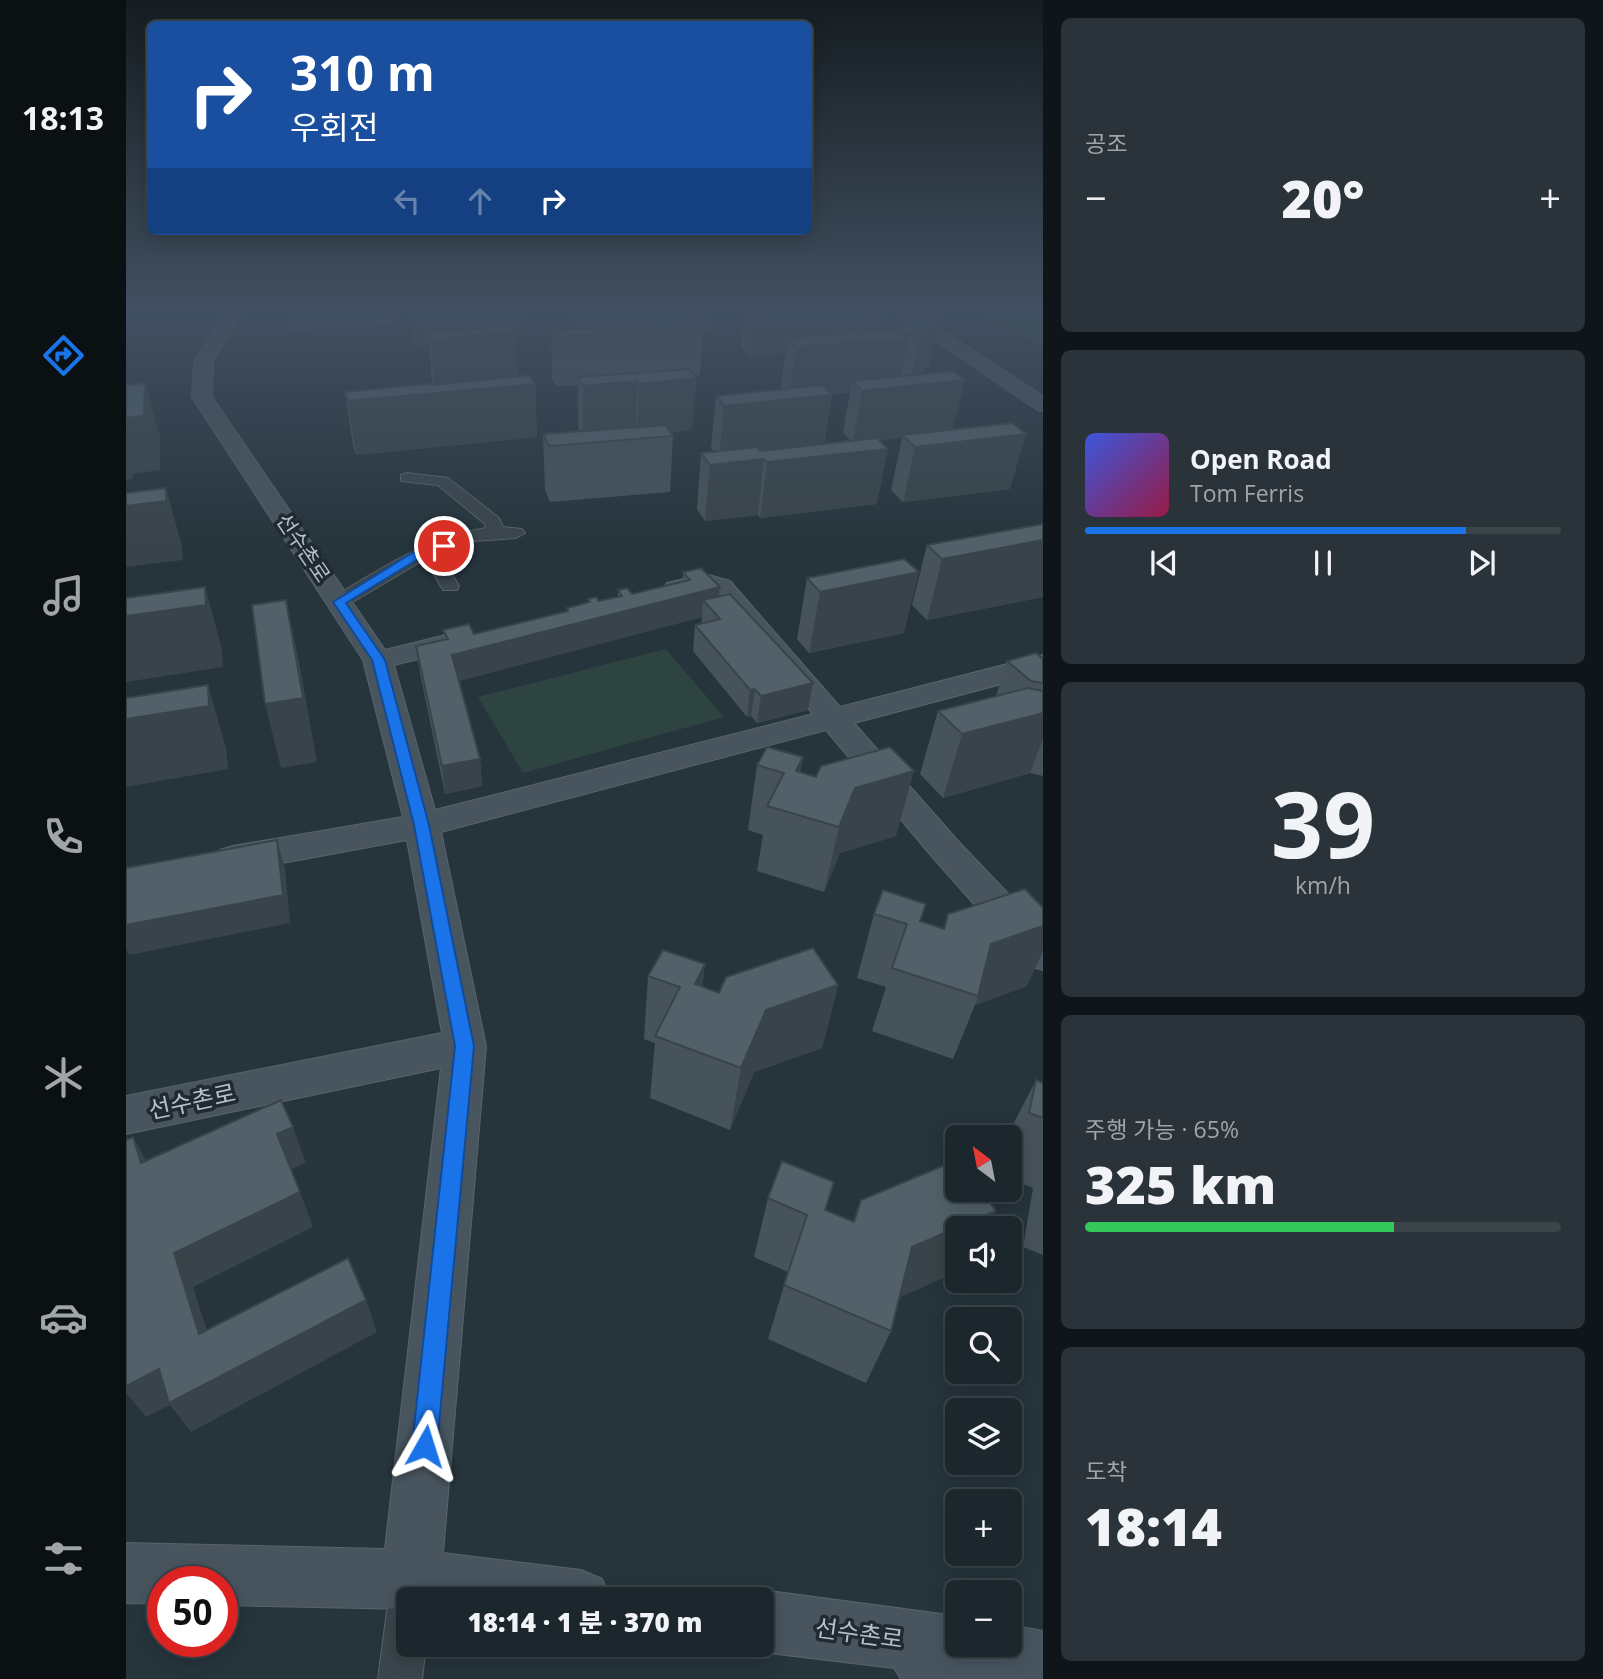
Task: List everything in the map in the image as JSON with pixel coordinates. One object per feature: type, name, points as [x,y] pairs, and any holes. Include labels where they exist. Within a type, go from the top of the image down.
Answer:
[{"type":"main road","name":"선수촌로","points":[[201,389],[202,397],[379,660],[422,825],[465,1046],[410,1587]]},
{"type":"main road","points":[[1019,389],[1043,405]]},
{"type":"main road","points":[[653,594],[705,582],[721,587],[946,850],[1043,955]]},
{"type":"main road","points":[[379,660],[496,632]]},
{"type":"main road","points":[[207,864],[422,825],[1043,664]]},
{"type":"main road","name":"선수촌로","points":[[126,1115],[465,1046]]},
{"type":"main road","points":[[126,1573],[396,1596]]},
{"type":"main road","name":"선수촌로","points":[[774,1624],[924,1659],[1043,1661]]},
{"type":"street","points":[[407,478],[442,481],[493,522],[495,530]]},
{"type":"street","points":[[339,602],[429,551],[495,530],[516,533]]},
{"type":"street","points":[[429,551],[450,586]]},
{"type":"street","points":[[387,573],[404,589]]},
{"type":"street","points":[[400,1679],[402,1657]]},
{"type":"green space","points":[[666,649],[724,717],[523,773],[478,697]]},
{"type":"building","points":[[126,389],[145,389],[144,416],[126,418]]},
{"type":"building","points":[[371,389],[476,389],[348,401],[345,392]]},
{"type":"building","points":[[780,389],[826,389],[832,395],[724,406],[716,396]]},
{"type":"building","points":[[1012,423],[1026,434],[915,447],[902,435]]},
{"type":"building","points":[[666,425],[673,436],[549,446],[543,434]]},
{"type":"building","points":[[877,438],[888,449],[767,462],[764,459],[710,465],[701,453],[757,447],[760,451]]},
{"type":"building","points":[[166,488],[166,501],[126,506],[126,493]]},
{"type":"building","points":[[1043,524],[1043,540],[942,559],[927,545]]},
{"type":"building","points":[[904,559],[919,572],[820,592],[807,578]]},
{"type":"building","points":[[701,568],[720,587],[452,655],[480,759],[442,766],[416,646],[448,639],[443,630],[469,624],[474,634],[568,611],[567,608],[590,602],[588,599],[597,597],[598,601],[622,596],[618,590],[627,588],[632,594],[690,580],[683,572]]},
{"type":"building","points":[[205,587],[206,605],[126,616],[126,598]]},
{"type":"building","points":[[730,594],[813,683],[761,696],[755,689],[750,690],[695,625],[720,619],[703,600]]},
{"type":"building","points":[[286,600],[303,698],[265,704],[252,605]]},
{"type":"building","points":[[1036,653],[1043,659],[1043,683],[1031,681],[1007,661]]},
{"type":"building","points":[[208,685],[209,706],[126,719],[126,698]]},
{"type":"building","points":[[1028,688],[1043,691],[1043,713],[962,734],[938,711]]},
{"type":"building","points":[[767,747],[803,757],[796,771],[816,777],[821,766],[890,747],[914,771],[855,788],[839,827],[767,806],[784,773],[757,765]]},
{"type":"building","points":[[277,840],[283,895],[126,925],[126,868]]},
{"type":"building","points":[[1025,889],[1043,908],[1043,926],[991,944],[978,996],[892,968],[907,924],[874,914],[883,890],[926,904],[920,921],[944,929],[948,914]]},
{"type":"building","points":[[813,948],[838,985],[766,1010],[741,1068],[655,1036],[680,987],[648,976],[663,950],[705,964],[695,984],[719,993],[726,977]]},
{"type":"building","points":[[1036,1080],[1043,1083],[1043,1118],[1029,1113]]},
{"type":"building","points":[[281,1100],[293,1127],[277,1134],[300,1192],[174,1253],[199,1334],[348,1258],[366,1300],[169,1403],[159,1369],[126,1386],[126,1140],[133,1137],[141,1163]]},
{"type":"building","points":[[782,1161],[834,1182],[825,1210],[854,1222],[861,1200],[945,1165],[945,1202],[990,1202],[996,1211],[984,1216],[945,1216],[945,1233],[912,1247],[891,1331],[784,1285],[807,1215],[768,1198]]},
{"type":"route","points":[[425,1446],[465,1046],[422,825],[379,660],[339,602],[416,556],[444,546]]}]
